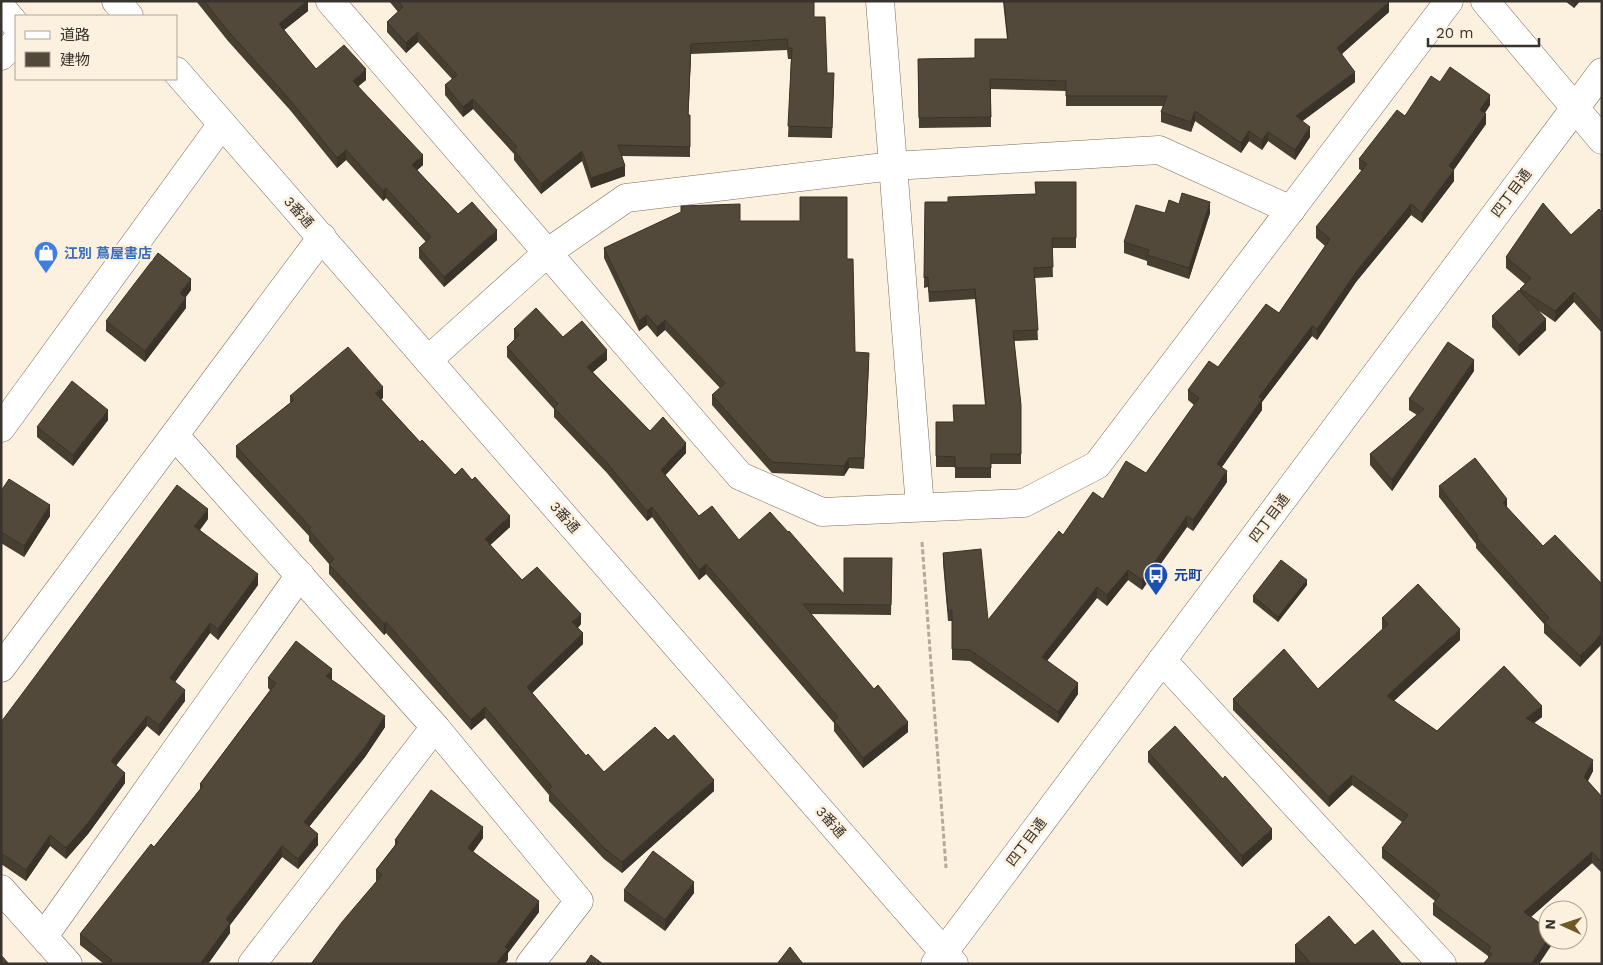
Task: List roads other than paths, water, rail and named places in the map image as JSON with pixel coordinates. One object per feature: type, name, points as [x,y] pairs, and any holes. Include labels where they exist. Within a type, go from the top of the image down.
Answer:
[{"type":"street","points":[[116,1],[128,15]]},
{"type":"street","points":[[330,1],[740,476],[822,512],[1024,503],[1096,465],[1449,1]]},
{"type":"street","points":[[880,1],[920,507]]},
{"type":"street","points":[[1485,1],[1602,140]]},
{"type":"street","points":[[1,7],[15,24]]},
{"type":"street","points":[[1,56],[15,43]]},
{"type":"street","name":"四丁目通","points":[[945,960],[1162,660],[1602,72]]},
{"type":"street","name":"3番通","points":[[178,73],[322,237],[945,960]]},
{"type":"street","points":[[1,428],[222,124]]},
{"type":"street","points":[[428,360],[547,253],[626,198],[893,166],[1160,150],[1290,210]]},
{"type":"street","points":[[1,668],[322,237]]},
{"type":"street","points":[[175,436],[435,727],[579,901],[530,964]]},
{"type":"street","points":[[44,936],[300,576]]},
{"type":"street","points":[[1162,660],[1442,964]]},
{"type":"street","points":[[252,964],[435,727]]},
{"type":"street","points":[[1,889],[68,964]]},
{"type":"place","name":"江別 蔦屋書店","points":[[46,274]]},
{"type":"place","name":"元町","points":[[1156,596]]}]
